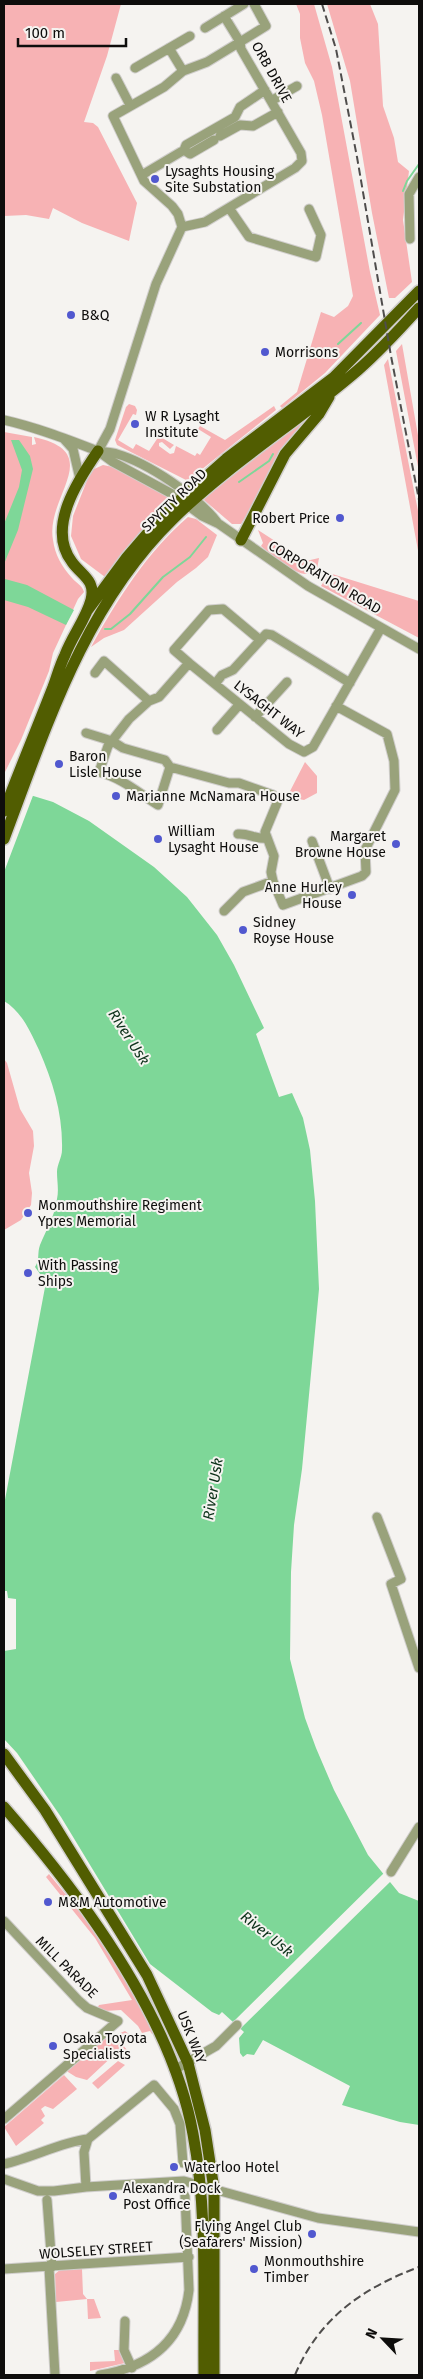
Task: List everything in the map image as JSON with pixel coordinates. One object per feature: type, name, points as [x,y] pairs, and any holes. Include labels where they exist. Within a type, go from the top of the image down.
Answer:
[{"type":"main road","name":"SPYTTY ROAD","points":[[23,774],[58,687],[127,557],[226,459],[332,378],[419,291]]},
{"type":"main road","name":"SPYTTY ROAD","points":[[111,587],[158,535],[187,499],[232,467],[360,368],[419,308]]},
{"type":"main road","points":[[241,540],[285,454],[319,414],[332,391]]},
{"type":"main road","points":[[58,687],[67,650],[87,611],[92,590],[88,576],[72,562],[66,553],[62,531],[66,511],[80,479],[98,451]]},
{"type":"main road","points":[[87,611],[111,587],[94,576],[88,576]]},
{"type":"main road","points":[[4,811],[23,774]]},
{"type":"main road","points":[[4,839],[23,774]]},
{"type":"main road","name":"USK WAY","points":[[4,1754],[45,1810],[147,1975],[188,2063],[204,2130],[214,2189],[214,2375]]},
{"type":"main road","name":"USK WAY","points":[[4,1807],[111,1945],[134,1982],[156,2026],[174,2070],[193,2132],[200,2184],[203,2229],[204,2375]]},
{"type":"street","points":[[205,28],[244,4]]},
{"type":"street","points":[[224,16],[240,42],[266,26],[254,4]]},
{"type":"street","points":[[135,68],[190,36]]},
{"type":"street","name":"ORB DRIVE","points":[[240,42],[301,153],[302,162],[205,222],[182,227],[178,214],[150,188],[113,118],[115,114],[164,86],[183,71],[207,62],[240,42]]},
{"type":"street","points":[[169,48],[183,71]]},
{"type":"street","points":[[116,78],[130,105]]},
{"type":"street","points":[[271,101],[297,86]]},
{"type":"street","points":[[142,175],[184,150],[186,145],[235,116],[240,106],[265,90]]},
{"type":"street","points":[[184,150],[190,154],[240,124],[252,126],[278,112]]},
{"type":"street","points":[[410,240],[409,194],[419,177]]},
{"type":"street","points":[[229,208],[249,237],[316,257],[321,235],[309,208]]},
{"type":"street","points":[[98,451],[110,429],[156,284],[182,227]]},
{"type":"street","name":"CORPORATION ROAD","points":[[6,421],[62,437],[98,451],[187,499],[202,516],[219,524],[308,586],[419,649]]},
{"type":"street","points":[[62,437],[73,449],[80,479]]},
{"type":"street","name":"LYSAGHT WAY","points":[[260,640],[223,608],[210,610],[174,650],[296,750],[304,752],[313,746],[381,628]]},
{"type":"street","points":[[214,684],[222,675],[233,670],[266,634],[272,635],[350,684]]},
{"type":"street","points":[[95,673],[104,661],[124,672],[149,701]]},
{"type":"street","points":[[170,767],[158,805],[133,788],[107,774],[99,772],[112,741],[129,719],[149,701],[159,697],[189,663]]},
{"type":"street","points":[[255,717],[287,682]]},
{"type":"street","points":[[217,730],[239,705]]},
{"type":"street","points":[[86,733],[112,741],[123,748],[165,760],[170,767],[262,790],[273,795],[277,803],[265,832],[274,856],[270,872],[284,905],[330,889],[362,876],[366,872],[365,850],[395,790],[394,761],[387,734],[336,706]]},
{"type":"street","points":[[238,834],[245,833],[260,839],[267,838]]},
{"type":"street","points":[[312,841],[330,889]]},
{"type":"street","points":[[224,911],[243,892],[273,881]]},
{"type":"street","points":[[377,1517],[401,1579],[391,1584],[419,1668]]},
{"type":"street","points":[[391,1872],[419,1827]]},
{"type":"street","name":"MILL PARADE","points":[[4,1921],[79,2002],[87,2008],[118,2022],[4,2119]]},
{"type":"street","points":[[174,2070],[216,2046],[237,2025]]},
{"type":"street","points":[[86,2187],[84,2152],[88,2139],[154,2085],[174,2109],[180,2124],[183,2163]]},
{"type":"street","points":[[4,2164],[77,2140],[88,2139]]},
{"type":"street","points":[[4,2179],[38,2191],[184,2181],[296,2210],[318,2218],[337,2219],[419,2232]]},
{"type":"street","points":[[100,2375],[132,2368],[152,2356],[163,2347],[179,2327],[184,2316],[189,2290],[185,2196]]},
{"type":"street","points":[[47,2200],[55,2375]]},
{"type":"street","name":"WOLSELEY STREET","points":[[4,2269],[189,2257]]},
{"type":"street","points":[[125,2321],[124,2350],[132,2368]]},
{"type":"shaded area","points":[[4,4],[121,4],[107,56],[84,122],[93,123],[98,127],[137,203],[129,241],[82,223],[53,208],[49,219],[26,215],[4,216]]},
{"type":"shaded area","points":[[296,4],[314,4],[332,67],[370,272],[380,315],[325,373],[282,408],[280,406],[297,392],[321,312],[334,317],[348,306],[353,296],[322,115],[314,81],[305,63],[300,38],[300,14]]},
{"type":"shaded area","points":[[327,4],[370,4],[378,24],[383,106],[394,138],[398,162],[409,171],[403,220],[412,282],[395,298],[389,298],[372,213],[350,81]]},
{"type":"shaded area","points":[[402,344],[419,441],[419,472],[396,351]]},
{"type":"shaded area","points":[[388,359],[419,516],[419,556],[384,365]]},
{"type":"shaded area","points":[[129,404],[135,406],[137,410],[136,415],[133,414],[118,440],[133,449],[136,444],[149,451],[159,436],[174,445],[170,449],[162,442],[159,443],[159,446],[170,454],[174,453],[176,446],[195,456],[197,453],[200,455],[211,437],[198,429],[200,426],[225,440],[274,406],[276,410],[186,480],[117,445],[115,440],[126,407]]},
{"type":"shaded area","points":[[306,418],[241,524],[232,524],[204,500],[207,493]]},
{"type":"shaded area","points":[[4,432],[32,437],[32,445],[36,444],[34,437],[55,444],[67,454],[70,465],[68,478],[53,524],[53,540],[55,551],[62,565],[84,592],[78,599],[53,653],[49,671],[21,740],[4,774]]},
{"type":"shaded area","points":[[103,465],[113,467],[172,499],[141,532],[105,577],[81,559],[71,536],[73,516],[88,478],[92,470]]},
{"type":"shaded area","points":[[188,517],[196,519],[217,535],[208,557],[124,630],[104,638],[91,647],[111,612],[146,561],[159,545]]},
{"type":"shaded area","points":[[258,530],[306,561],[319,558],[317,569],[306,574],[295,571],[282,563],[261,546],[263,543]]},
{"type":"shaded area","points":[[329,573],[419,601],[419,638],[321,586]]},
{"type":"shaded area","points":[[305,762],[317,776],[317,793],[304,800],[287,797]]},
{"type":"shaded area","points":[[4,1059],[7,1063],[20,1109],[33,1131],[34,1146],[29,1173],[32,1193],[31,1205],[21,1220],[4,1230]]},
{"type":"shaded area","points":[[49,1874],[90,1924],[122,1971],[154,2033],[152,2034],[150,2031],[142,2033],[138,2026],[121,2010],[105,2011],[97,2009],[99,2005],[132,2000],[95,1938],[46,1877]]},
{"type":"shaded area","points":[[125,2031],[133,2037],[122,2044],[128,2051],[117,2052],[87,2080],[76,2077],[68,2072],[67,2069],[106,2036]]},
{"type":"shaded area","points":[[118,2061],[125,2065],[98,2089],[92,2083]]},
{"type":"shaded area","points":[[64,2075],[77,2089],[53,2109],[45,2106],[41,2109],[45,2116],[41,2120],[44,2123],[16,2146],[4,2127]]},
{"type":"shaded area","points":[[61,2269],[82,2269],[83,2294],[87,2299],[56,2302],[55,2274]]},
{"type":"shaded area","points":[[87,2299],[94,2299],[101,2318],[88,2319]]},
{"type":"shaded area","points":[[114,2350],[124,2350],[125,2363],[90,2371],[90,2362],[115,2361]]},
{"type":"water","points":[[11,440],[19,440],[30,456],[33,469],[18,530],[4,564],[4,524],[19,487],[22,470]]},
{"type":"water","points":[[4,564],[5,579],[27,585],[74,610],[66,625],[28,607],[4,600]]},
{"type":"water","name":"River Usk","points":[[4,787],[53,802],[89,821],[154,867],[187,897],[217,935],[234,965],[264,1028],[256,1034],[279,1097],[292,1093],[303,1118],[310,1150],[315,1201],[319,1289],[302,1469],[294,1525],[291,1572],[290,1659],[305,1718],[316,1748],[334,1790],[368,1855],[399,1893],[419,1901],[419,2125],[400,2122],[342,2105],[350,2086],[263,2040],[254,2055],[247,2054],[243,2057],[240,2053],[239,2038],[244,2032],[222,2012],[219,2015],[212,2012],[150,1964],[61,1817],[17,1753],[4,1739],[4,1651],[16,1649],[16,1599],[8,1598],[7,1591],[4,1591],[4,1505],[46,1282],[35,1267],[40,1245],[56,1205],[58,1192],[57,1169],[62,1150],[62,1137],[59,1111],[53,1086],[44,1062],[25,1022],[4,1001]]},
{"type":"pier","points":[[4,784],[34,793],[4,872]]},
{"type":"pier","points":[[385,1872],[392,1881],[241,2028],[233,2022]]},
{"type":"waterway","points":[[403,191],[407,181],[419,164]]},
{"type":"waterway","points":[[338,344],[361,323]]},
{"type":"waterway","points":[[239,482],[269,461],[273,454]]},
{"type":"waterway","points":[[105,629],[111,629],[130,614],[163,577],[190,557],[206,537]]},
{"type":"railway","points":[[322,4],[336,49],[419,500]]},
{"type":"railway","points":[[295,2375],[305,2355],[330,2321],[361,2295],[419,2267]]},
{"type":"place","name":"Lysaghts Housing Site Substation","points":[[155,179]]},
{"type":"place","name":"B&Q","points":[[71,315]]},
{"type":"place","name":"Morrisons","points":[[265,352]]},
{"type":"place","name":"W R Lysaght Institute","points":[[135,424]]},
{"type":"place","name":"Robert Price","points":[[340,518]]},
{"type":"place","name":"Baron Lisle House","points":[[59,764]]},
{"type":"place","name":"Marianne McNamara House","points":[[116,796]]},
{"type":"place","name":"William Lysaght House","points":[[158,839]]},
{"type":"place","name":"Margaret Browne House","points":[[396,844]]},
{"type":"place","name":"Anne Hurley House","points":[[352,895]]},
{"type":"place","name":"Sidney Royse House","points":[[243,930]]},
{"type":"place","name":"Monmouthshire Regiment Ypres Memorial","points":[[28,1213]]},
{"type":"place","name":"With Passing Ships","points":[[28,1273]]},
{"type":"place","name":"M&M Automotive","points":[[48,1902]]},
{"type":"place","name":"Osaka Toyota Specialists","points":[[53,2046]]},
{"type":"place","name":"Waterloo Hotel","points":[[174,2167]]},
{"type":"place","name":"Alexandra Dock Post Office","points":[[113,2196]]},
{"type":"place","name":"Flying Angel Club (Seafarers' Mission)","points":[[312,2234]]},
{"type":"place","name":"Monmouthshire Timber","points":[[254,2269]]}]
